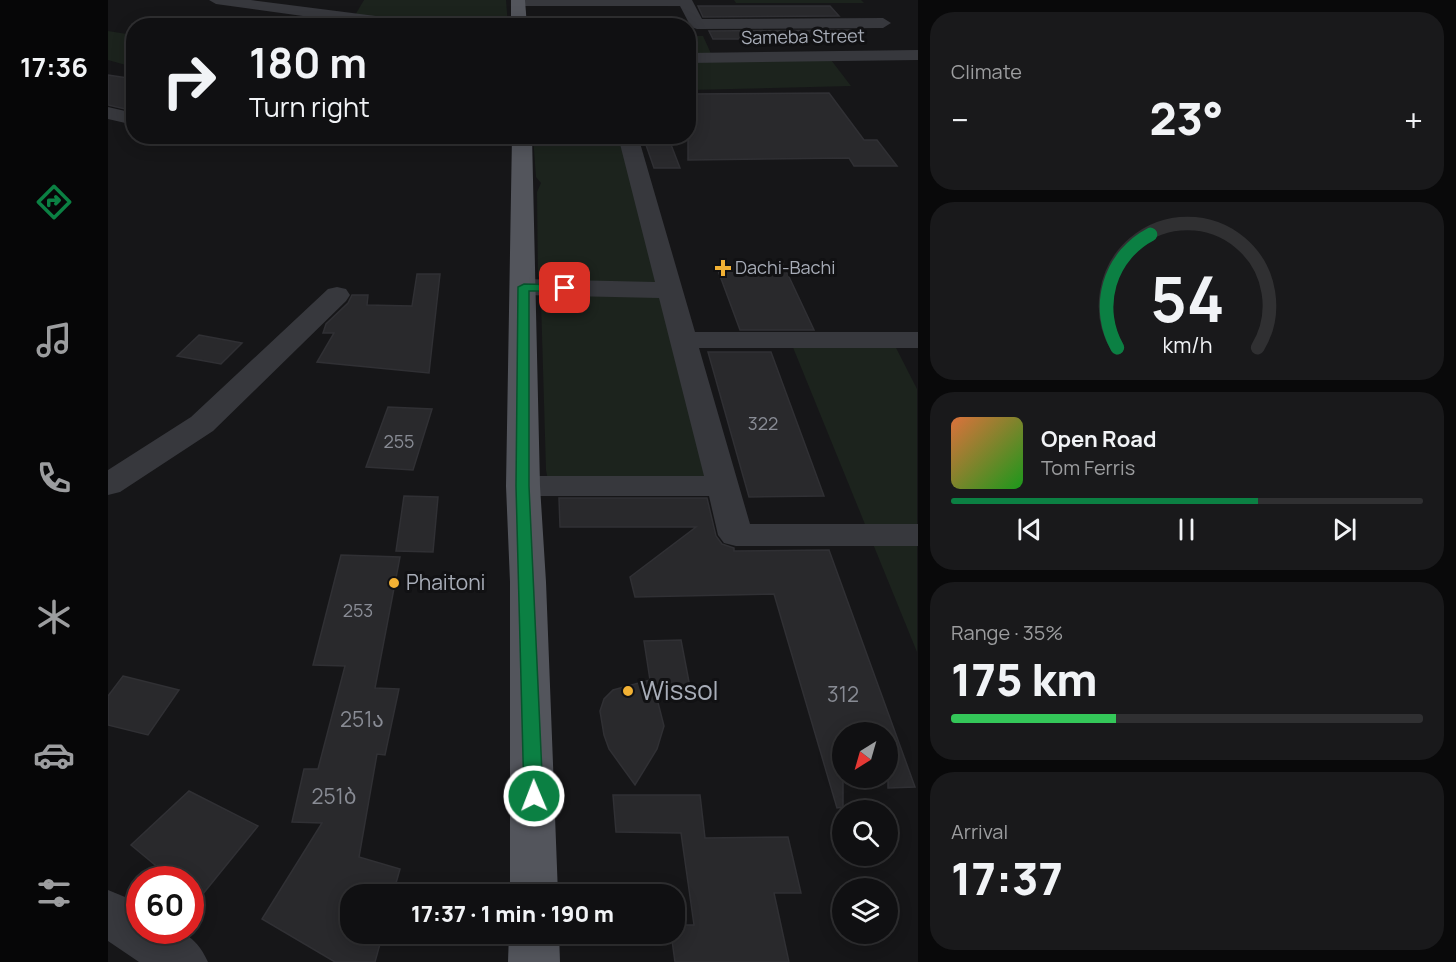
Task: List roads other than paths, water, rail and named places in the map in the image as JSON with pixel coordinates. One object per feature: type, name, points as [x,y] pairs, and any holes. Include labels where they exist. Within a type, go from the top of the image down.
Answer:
[{"type":"main road","points":[[518,1],[519,18]]},
{"type":"main road","points":[[522,144],[523,486],[528,582],[534,884]]},
{"type":"main road","points":[[534,944],[534,962]]},
{"type":"street","points":[[216,0],[319,6],[377,18]]},
{"type":"street","points":[[518,1],[685,1],[694,18]]},
{"type":"street","points":[[696,22],[697,24],[883,23]]},
{"type":"street","name":"Sameba Street","points":[[696,58],[918,55]]},
{"type":"street","points":[[108,113],[126,116]]},
{"type":"street","points":[[630,144],[736,535],[918,535]]},
{"type":"street","points":[[524,287],[670,290]]},
{"type":"street","points":[[108,485],[202,424],[337,295]]},
{"type":"street","points":[[683,340],[918,340]]},
{"type":"street","points":[[523,486],[723,486]]},
{"type":"street","points":[[108,913],[182,962]]},
{"type":"place","name":"Dachi-Bachi","points":[[723,268]]},
{"type":"place","name":"Phaitoni","points":[[394,583]]},
{"type":"place","name":"Wissol","points":[[628,691]]}]
